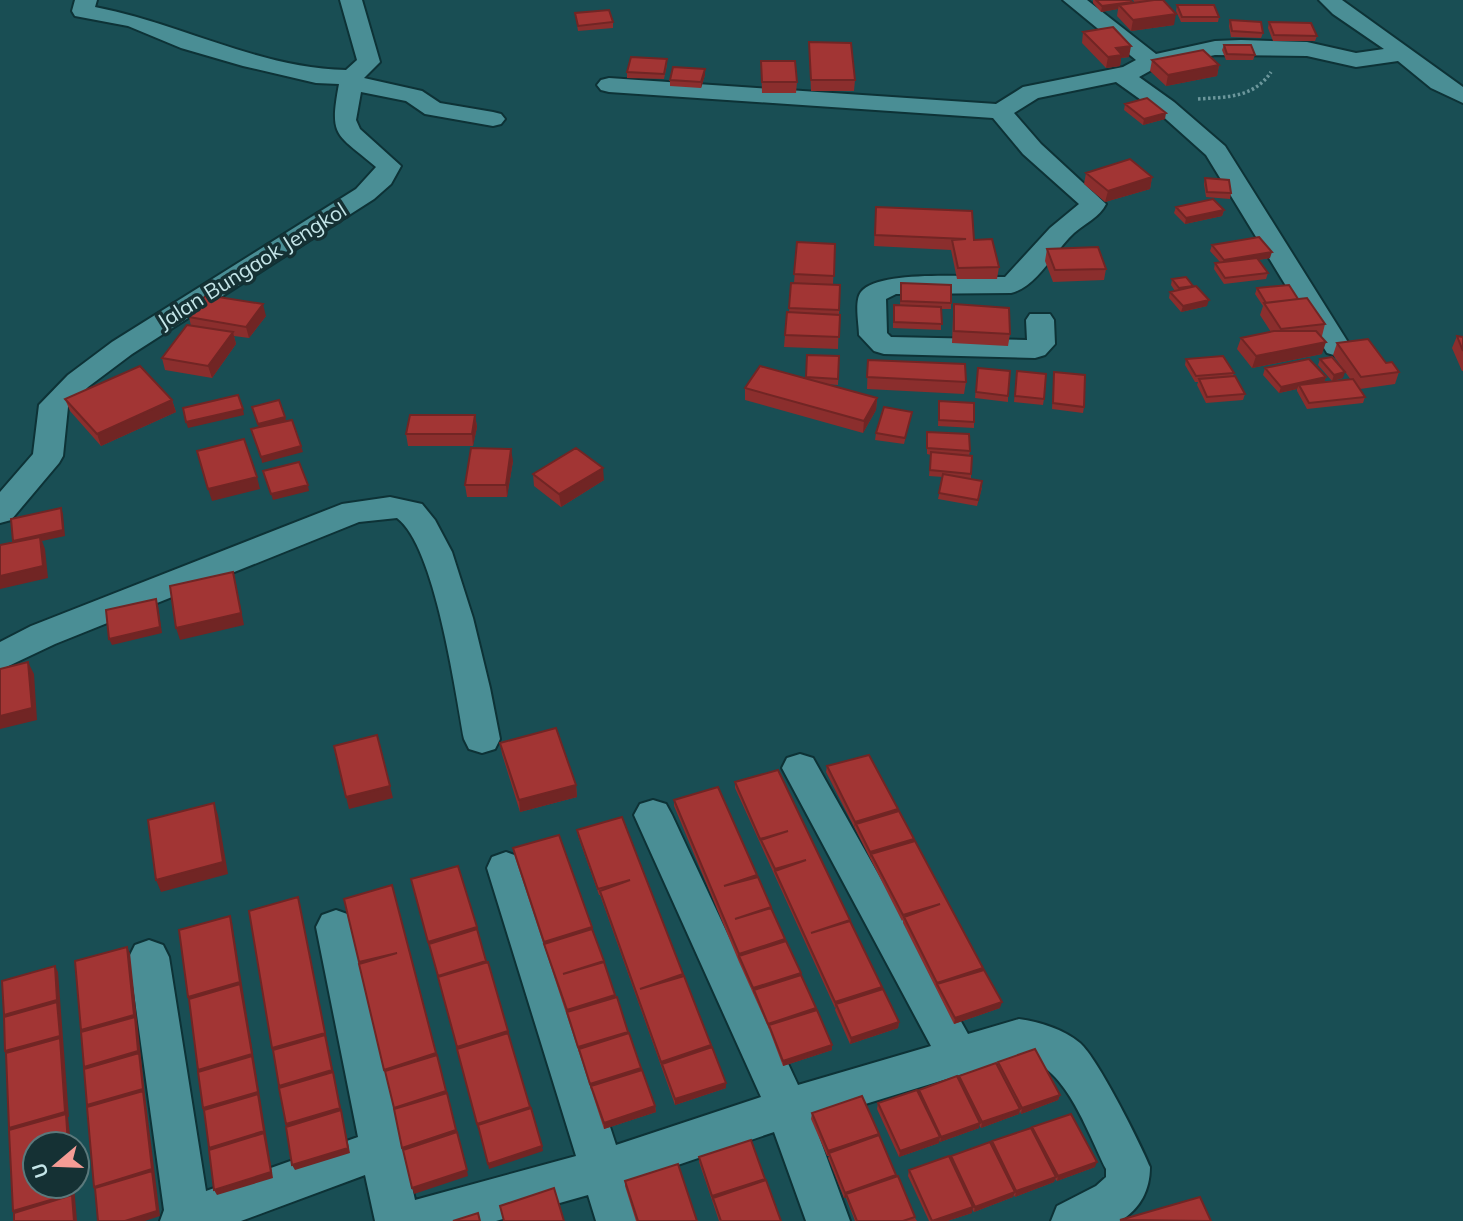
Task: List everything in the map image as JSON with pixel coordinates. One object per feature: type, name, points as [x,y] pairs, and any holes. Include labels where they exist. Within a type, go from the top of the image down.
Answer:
[{"type":"street","points":[[86,0],[83,10],[134,21],[189,43],[251,61],[316,76],[352,80],[414,96],[433,109],[493,118]]},
{"type":"street","name":"Jalan Bungaok Jengkol","points":[[0,512],[48,456],[54,405],[78,381],[122,348],[350,204],[382,179],[389,166],[350,133],[344,120],[352,80],[369,62],[351,0]]},
{"type":"street","points":[[1074,0],[1151,61]]},
{"type":"street","points":[[1330,0],[1339,10],[1375,32],[1401,54],[1463,96]]},
{"type":"street","points":[[609,85],[1000,111],[1031,92],[1120,74],[1148,66],[1151,61],[1215,48],[1307,49],[1356,60],[1401,54]]},
{"type":"street","points":[[1120,74],[1216,151],[1337,347]]},
{"type":"street","points":[[1000,111],[1032,149],[1093,204],[1092,207],[1075,217],[1027,267],[1018,282],[1011,285],[891,285],[872,295],[873,335],[884,345],[1024,351],[1035,349],[1041,344],[1040,320]]},
{"type":"street","points":[[0,657],[43,635],[353,512],[397,507],[410,511],[427,532],[457,615],[482,739]]},
{"type":"street","points":[[800,768],[957,1054]]},
{"type":"street","points":[[653,816],[787,1108],[828,1221]]},
{"type":"street","points":[[506,869],[618,1221]]},
{"type":"street","points":[[336,927],[397,1221]]},
{"type":"street","points":[[149,957],[185,1220],[381,1149]]},
{"type":"street","points":[[418,1221],[603,1170],[957,1054],[1019,1038],[1046,1042],[1072,1063],[1128,1167],[1130,1177],[1120,1196],[1073,1221]]},
{"type":"path","points":[[1156,102],[1250,93],[1263,86],[1283,48]]},
{"type":"building","points":[[1096,0],[1130,0],[1132,2],[1102,6]]},
{"type":"building","points":[[1163,0],[1176,14],[1133,20],[1119,5]]},
{"type":"building","points":[[1177,5],[1214,5],[1219,17],[1182,17]]},
{"type":"building","points":[[609,10],[613,22],[578,26],[575,13]]},
{"type":"building","points":[[1230,20],[1261,22],[1263,33],[1232,31]]},
{"type":"building","points":[[1269,22],[1311,23],[1317,36],[1274,35]]},
{"type":"building","points":[[1113,27],[1131,46],[1116,48],[1122,55],[1108,57],[1083,32]]},
{"type":"building","points":[[809,42],[851,43],[855,80],[811,80]]},
{"type":"building","points":[[1224,45],[1251,45],[1255,55],[1227,54]]},
{"type":"building","points":[[1203,50],[1219,65],[1168,75],[1152,60]]},
{"type":"building","points":[[631,57],[667,59],[664,74],[627,72]]},
{"type":"building","points":[[761,61],[795,61],[797,82],[762,82]]},
{"type":"building","points":[[673,67],[705,69],[701,82],[670,80]]},
{"type":"building","points":[[1147,98],[1166,113],[1144,119],[1125,104]]},
{"type":"building","points":[[1130,159],[1152,177],[1108,191],[1086,173]]},
{"type":"building","points":[[1205,178],[1229,180],[1231,193],[1207,192]]},
{"type":"building","points":[[1213,199],[1224,210],[1186,218],[1176,207]]},
{"type":"building","points":[[876,207],[972,211],[974,240],[992,239],[999,267],[958,268],[952,240],[966,239],[875,235]]},
{"type":"building","points":[[1259,237],[1272,252],[1224,260],[1212,245]]},
{"type":"building","points":[[797,242],[835,244],[834,276],[794,274]]},
{"type":"building","points":[[1098,247],[1106,269],[1055,270],[1047,249]]},
{"type":"building","points":[[1257,258],[1268,273],[1225,278],[1215,263]]},
{"type":"building","points":[[1186,277],[1193,286],[1179,288],[1172,279]]},
{"type":"building","points":[[791,283],[840,285],[839,310],[789,308]]},
{"type":"building","points":[[901,283],[951,285],[951,303],[901,301]]},
{"type":"building","points":[[1289,285],[1298,299],[1266,303],[1257,288]]},
{"type":"building","points":[[1196,286],[1209,300],[1183,306],[1170,292]]},
{"type":"building","points":[[206,295],[263,304],[246,327],[189,317]]},
{"type":"building","points":[[1307,298],[1325,324],[1281,329],[1264,303]]},
{"type":"building","points":[[954,304],[1009,308],[1010,334],[954,331]]},
{"type":"building","points":[[894,305],[941,307],[942,324],[894,322]]},
{"type":"building","points":[[787,312],[840,315],[839,337],[785,335]]},
{"type":"building","points":[[187,325],[233,332],[208,366],[162,358]]},
{"type":"building","points":[[1274,331],[1316,331],[1326,342],[1256,356],[1241,338]]},
{"type":"building","points":[[1457,336],[1463,337],[1463,351]]},
{"type":"building","points":[[1368,339],[1386,363],[1392,362],[1399,372],[1361,377],[1337,343]]},
{"type":"building","points":[[807,355],[839,356],[838,379],[806,377]]},
{"type":"building","points":[[1223,356],[1234,373],[1196,376],[1186,359]]},
{"type":"building","points":[[1332,357],[1345,372],[1334,375],[1320,359]]},
{"type":"building","points":[[1309,359],[1326,377],[1281,387],[1265,368]]},
{"type":"building","points":[[868,360],[965,364],[966,382],[867,377]]},
{"type":"building","points":[[140,366],[172,400],[97,434],[65,399]]},
{"type":"building","points":[[760,366],[877,398],[864,421],[745,388]]},
{"type":"building","points":[[978,368],[1010,371],[1008,396],[976,392]]},
{"type":"building","points":[[1017,371],[1046,374],[1044,399],[1015,396]]},
{"type":"building","points":[[1054,372],[1085,375],[1084,407],[1053,403]]},
{"type":"building","points":[[1235,376],[1245,394],[1207,397],[1199,379]]},
{"type":"building","points":[[1353,379],[1365,397],[1309,403],[1299,385]]},
{"type":"building","points":[[238,395],[243,409],[186,422],[183,408]]},
{"type":"building","points":[[279,400],[285,417],[258,424],[252,407]]},
{"type":"building","points":[[939,401],[974,403],[974,422],[939,420]]},
{"type":"building","points":[[884,407],[912,412],[905,438],[876,433]]},
{"type":"building","points":[[410,415],[475,415],[472,434],[406,434]]},
{"type":"building","points":[[292,420],[301,446],[261,457],[251,429]]},
{"type":"building","points":[[927,432],[969,434],[970,451],[927,448]]},
{"type":"building","points":[[244,439],[257,477],[208,489],[197,451]]},
{"type":"building","points":[[471,448],[511,449],[506,485],[465,485]]},
{"type":"building","points":[[576,448],[603,468],[559,494],[533,474]]},
{"type":"building","points":[[931,452],[972,456],[971,474],[930,470]]},
{"type":"building","points":[[299,462],[308,485],[271,494],[263,471]]},
{"type":"building","points":[[943,474],[982,481],[978,500],[939,493]]},
{"type":"building","points":[[61,508],[63,530],[13,541],[11,519]]},
{"type":"building","points":[[40,537],[43,566],[0,576],[0,545]]},
{"type":"building","points":[[233,572],[241,613],[176,628],[170,586]]},
{"type":"building","points":[[156,599],[160,627],[109,639],[106,610]]},
{"type":"building","points":[[28,662],[32,708],[0,716],[0,669]]},
{"type":"building","points":[[556,728],[576,785],[519,800],[500,743]]},
{"type":"building","points":[[377,735],[390,786],[346,797],[334,746]]},
{"type":"building","points":[[869,755],[898,809],[855,822],[827,766]]},
{"type":"building","points":[[778,770],[850,920],[811,933],[850,921],[882,987],[835,1002],[775,871],[806,860],[775,869],[761,840],[788,831],[760,839],[735,782]]},
{"type":"building","points":[[718,787],[757,875],[724,886],[758,877],[771,907],[735,919],[771,908],[785,939],[739,954],[674,800]]},
{"type":"building","points":[[214,803],[223,862],[156,880],[148,820]]},
{"type":"building","points":[[899,811],[914,839],[870,852],[856,824]]},
{"type":"building","points":[[622,817],[683,974],[640,989],[684,976],[711,1045],[661,1062],[600,891],[630,880],[598,889],[577,830]]},
{"type":"building","points":[[559,835],[592,927],[544,942],[513,848]]},
{"type":"building","points":[[915,841],[983,968],[937,983],[904,917],[940,904],[903,915],[871,854]]},
{"type":"building","points":[[458,866],[477,927],[428,942],[411,879]]},
{"type":"building","points":[[392,885],[436,1053],[384,1070],[359,964],[397,953],[359,962],[344,899]]},
{"type":"building","points":[[298,897],[325,1033],[272,1048],[249,911]]},
{"type":"building","points":[[230,916],[240,982],[188,997],[179,930]]},
{"type":"building","points":[[477,929],[486,961],[438,976],[429,944]]},
{"type":"building","points":[[592,929],[604,961],[563,974],[604,962],[615,995],[567,1010],[544,944]]},
{"type":"building","points":[[786,941],[801,973],[753,988],[739,956]]},
{"type":"building","points":[[127,947],[134,1015],[81,1030],[75,961]]},
{"type":"building","points":[[488,962],[508,1031],[457,1047],[438,977]]},
{"type":"building","points":[[55,966],[57,1000],[4,1015],[2,981]]},
{"type":"building","points":[[984,970],[1002,1002],[955,1018],[937,984]]},
{"type":"building","points":[[801,975],[816,1008],[768,1024],[754,990]]},
{"type":"building","points":[[240,984],[252,1054],[198,1070],[189,999]]},
{"type":"building","points":[[883,989],[899,1022],[851,1038],[836,1004]]},
{"type":"building","points":[[617,997],[628,1032],[578,1047],[567,1012]]},
{"type":"building","points":[[57,1002],[60,1036],[5,1051],[4,1017]]},
{"type":"building","points":[[817,1010],[832,1045],[783,1061],[769,1025]]},
{"type":"building","points":[[135,1017],[138,1051],[84,1067],[81,1032]]},
{"type":"building","points":[[508,1033],[530,1107],[477,1124],[457,1049]]},
{"type":"building","points":[[629,1033],[641,1068],[590,1084],[579,1049]]},
{"type":"building","points":[[325,1035],[332,1070],[279,1086],[273,1050]]},
{"type":"building","points":[[60,1038],[65,1112],[9,1128],[6,1053]]},
{"type":"building","points":[[712,1047],[726,1083],[675,1099],[662,1064]]},
{"type":"building","points":[[1035,1049],[1060,1095],[1022,1108],[998,1062]]},
{"type":"building","points":[[139,1053],[143,1089],[87,1105],[84,1069]]},
{"type":"building","points":[[437,1055],[446,1091],[394,1108],[385,1071]]},
{"type":"building","points":[[252,1056],[258,1092],[203,1108],[198,1072]]},
{"type":"building","points":[[996,1063],[1020,1109],[982,1122],[959,1076]]},
{"type":"building","points":[[642,1070],[655,1106],[604,1123],[591,1086]]},
{"type":"building","points":[[333,1072],[340,1108],[286,1124],[279,1088]]},
{"type":"building","points":[[957,1076],[980,1123],[941,1137],[919,1090]]},
{"type":"building","points":[[917,1090],[940,1137],[900,1151],[878,1103]]},
{"type":"building","points":[[143,1091],[152,1169],[94,1187],[87,1107]]},
{"type":"building","points":[[447,1093],[456,1130],[402,1148],[394,1109]]},
{"type":"building","points":[[258,1094],[264,1131],[209,1148],[204,1110]]},
{"type":"building","points":[[862,1096],[879,1134],[828,1151],[812,1113]]},
{"type":"building","points":[[531,1108],[542,1146],[488,1164],[478,1125]]},
{"type":"building","points":[[341,1110],[348,1148],[292,1165],[286,1127]]},
{"type":"building","points":[[66,1114],[67,1130],[21,1130],[21,1200],[51,1200],[13,1211],[9,1130]]},
{"type":"building","points":[[1071,1114],[1097,1162],[1058,1176],[1032,1127]]},
{"type":"building","points":[[1031,1128],[1056,1177],[1016,1191],[992,1141]]},
{"type":"building","points":[[457,1132],[467,1170],[412,1188],[403,1150]]},
{"type":"building","points":[[264,1133],[271,1172],[214,1190],[209,1150]]},
{"type":"building","points":[[879,1135],[896,1175],[845,1193],[829,1153]]},
{"type":"building","points":[[751,1140],[765,1179],[712,1196],[699,1157]]},
{"type":"building","points":[[990,1142],[1015,1192],[975,1207],[951,1156]]},
{"type":"building","points":[[949,1156],[973,1207],[932,1221],[909,1170]]},
{"type":"building","points":[[678,1164],[697,1221],[638,1221],[625,1181]]},
{"type":"building","points":[[152,1171],[157,1211],[125,1221],[98,1221],[95,1188]]},
{"type":"building","points":[[898,1176],[915,1217],[903,1221],[857,1221],[846,1194]]},
{"type":"building","points":[[766,1180],[781,1221],[721,1221],[713,1198]]},
{"type":"building","points":[[554,1188],[564,1221],[504,1221],[500,1206]]},
{"type":"building","points":[[1200,1197],[1211,1221],[1120,1220]]},
{"type":"building","points":[[56,1200],[72,1200],[74,1221],[14,1221],[14,1213]]},
{"type":"building","points":[[478,1213],[480,1221],[453,1221]]}]
